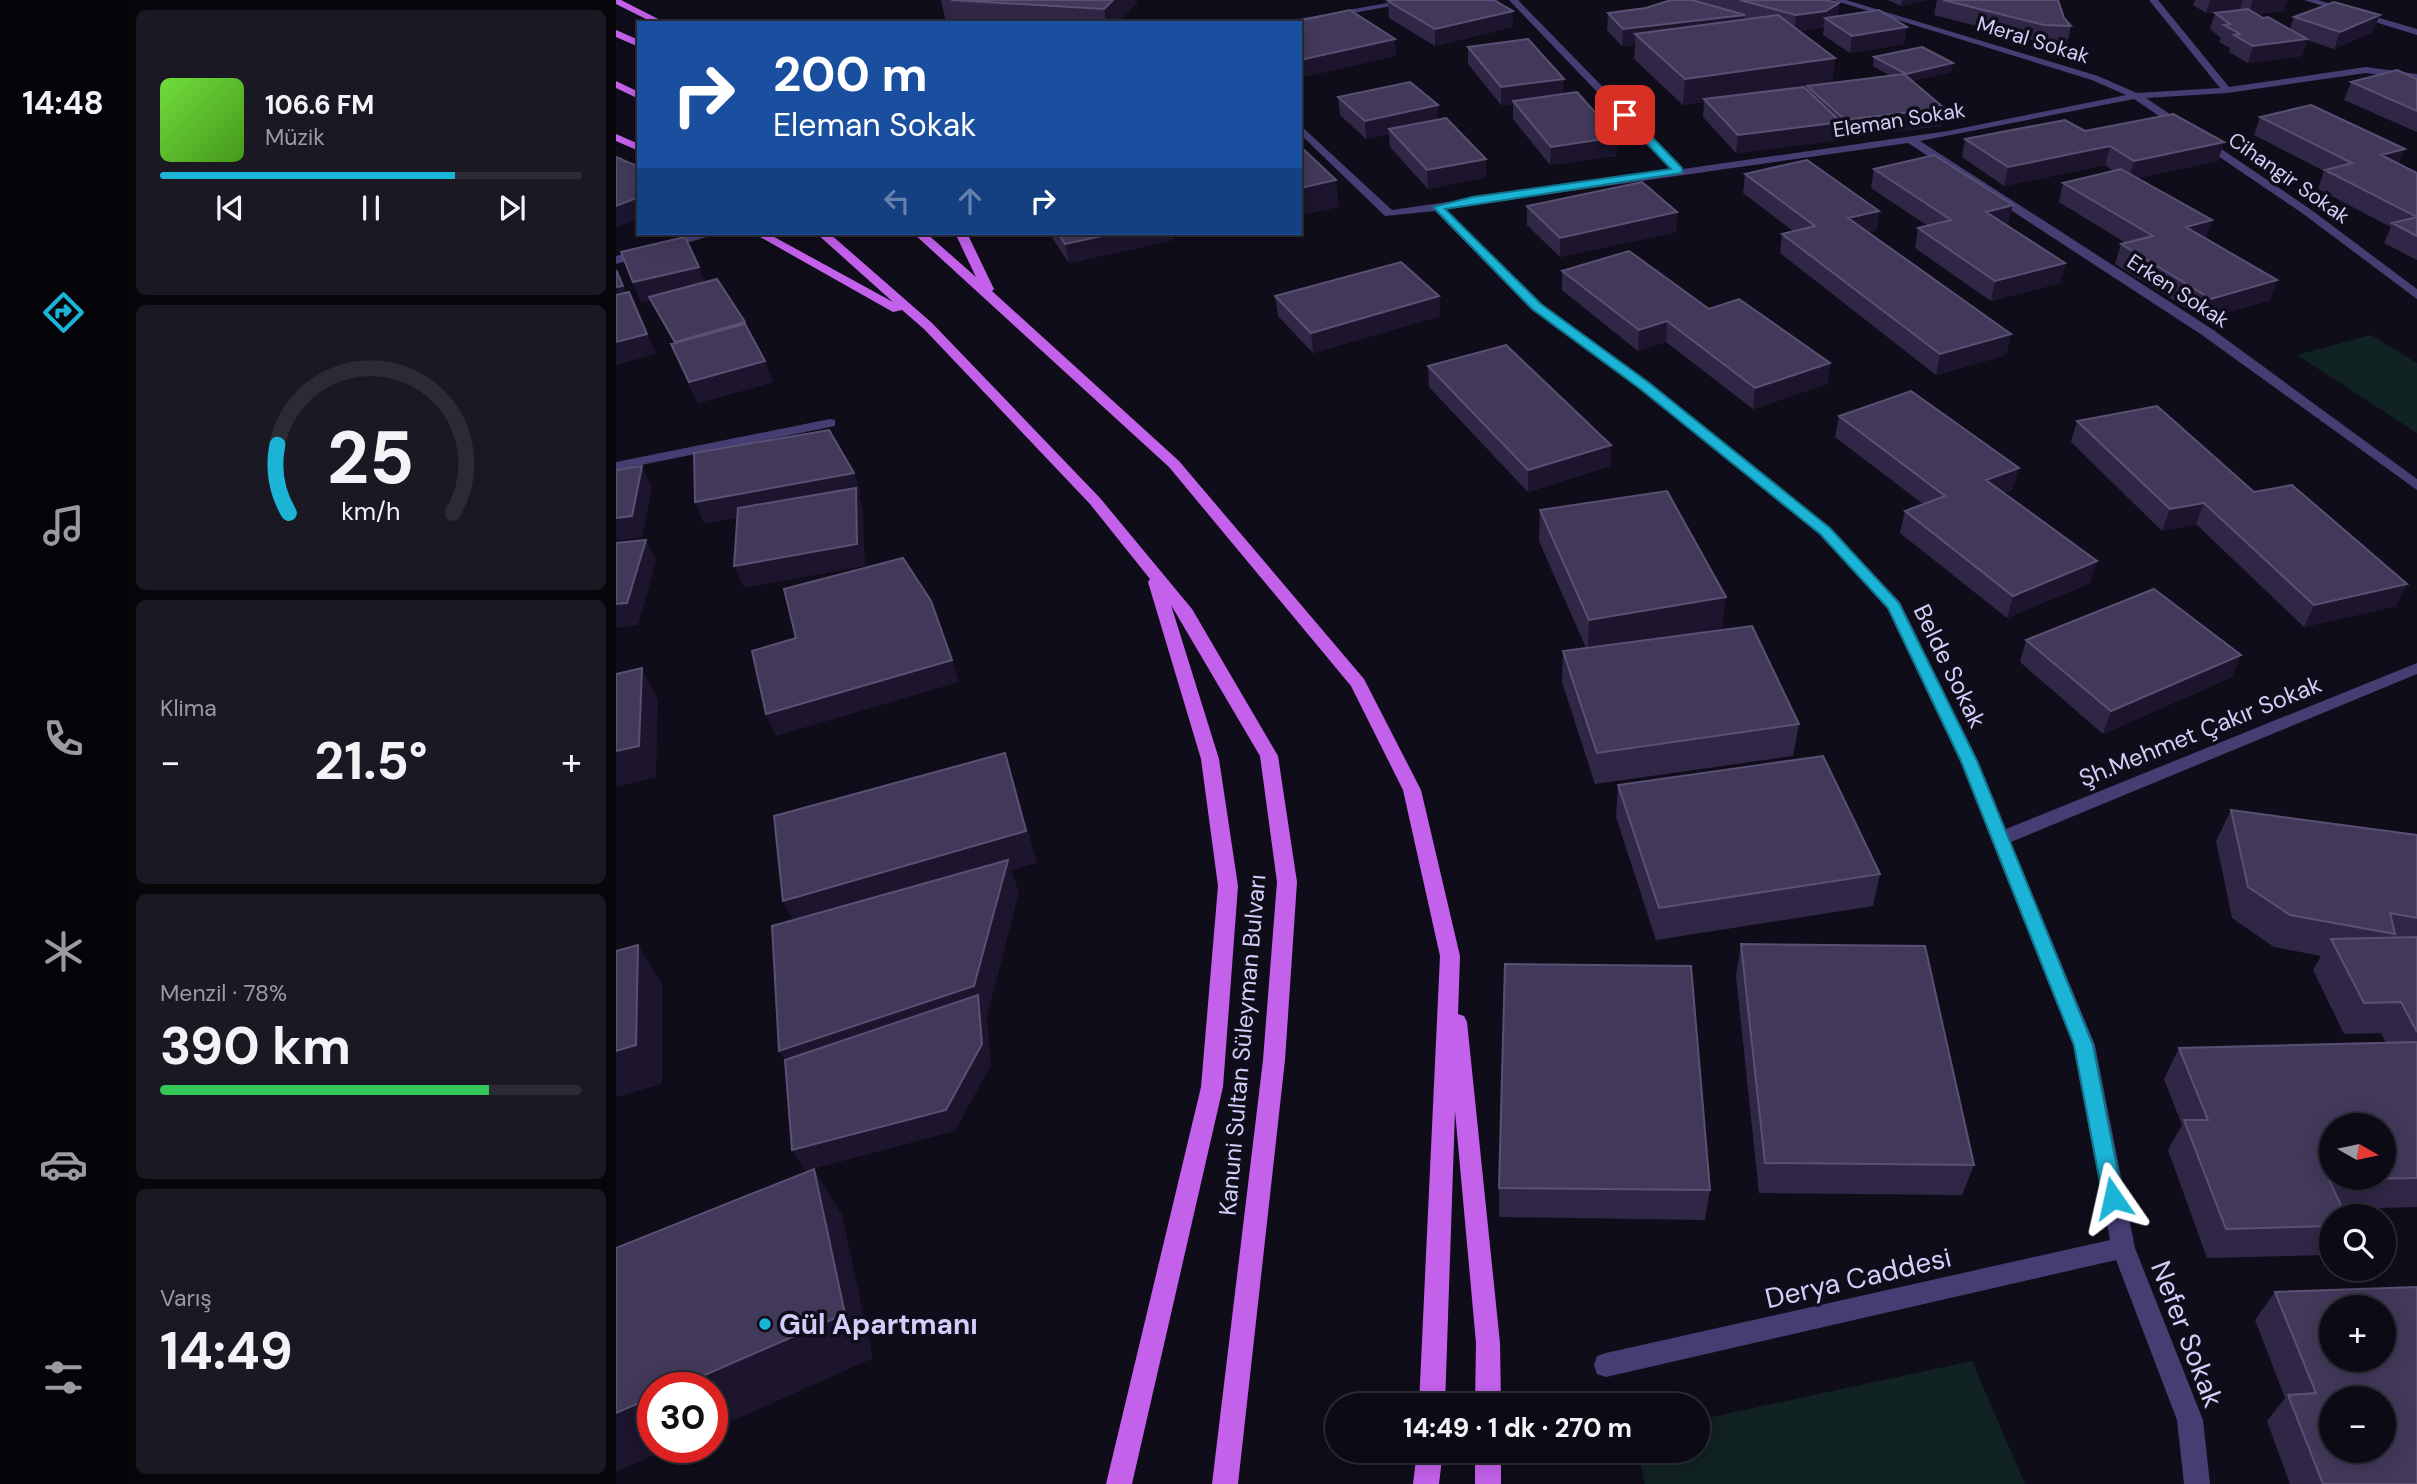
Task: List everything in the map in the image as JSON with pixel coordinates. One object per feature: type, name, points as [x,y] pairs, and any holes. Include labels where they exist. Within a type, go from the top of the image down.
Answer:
[{"type":"main road","points":[[616,1],[658,21]]},
{"type":"main road","points":[[616,33],[637,43]]},
{"type":"main road","points":[[616,84],[637,95]]},
{"type":"main road","points":[[616,137],[637,147]]},
{"type":"main road","points":[[763,235],[928,326]]},
{"type":"main road","name":"Kanuni Sultan Süleyman Bulvarı","points":[[824,235],[928,326],[1095,502],[1186,613],[1269,756],[1287,882],[1272,1073],[1225,1484]]},
{"type":"main road","points":[[921,235],[992,295],[1174,464],[1358,683],[1412,790],[1450,956],[1488,1343],[1488,1393]]},
{"type":"main road","points":[[962,235],[992,295]]},
{"type":"main road","points":[[1119,1484],[1212,1087],[1227,886],[1210,758],[1153,572]]},
{"type":"main road","points":[[1432,1393],[1450,956]]},
{"type":"main road","points":[[1426,1484],[1429,1463]]},
{"type":"main road","points":[[1488,1463],[1488,1484]]},
{"type":"street","points":[[1292,21],[1420,0]]},
{"type":"street","points":[[1513,0],[1678,170]]},
{"type":"street","name":"Meral Sokak","points":[[1837,0],[2095,78],[2136,96]]},
{"type":"street","points":[[2153,0],[2227,90]]},
{"type":"street","points":[[2308,0],[2417,32]]},
{"type":"street","name":"Eleman Sokak","points":[[1438,207],[1678,170],[1909,139],[2136,96],[2227,90],[2366,70],[2417,77]]},
{"type":"street","name":"Cihangir Sokak","points":[[2136,96],[2306,211],[2417,295]]},
{"type":"street","points":[[1302,130],[1389,214],[1438,207]]},
{"type":"street","name":"Erken Sokak","points":[[1909,139],[2207,332],[2417,486]]},
{"type":"street","name":"Belde Sokak","points":[[1438,207],[1536,307],[1644,385],[1825,531],[1894,606],[1969,761],[2084,1045],[2123,1248]]},
{"type":"street","points":[[616,260],[707,235]]},
{"type":"street","points":[[616,466],[830,423]]},
{"type":"street","name":"Şh.Mehmet Çakır Sokak","points":[[2001,839],[2417,668]]},
{"type":"street","name":"Derya Caddesi","points":[[1606,1365],[2123,1248]]},
{"type":"street","name":"Nefer Sokak","points":[[2123,1248],[2190,1420],[2197,1484]]},
{"type":"shaded area","points":[[2371,335],[2417,363],[2417,433],[2297,355]]},
{"type":"shaded area","points":[[1972,1361],[2025,1484],[1645,1484],[1640,1463],[1710,1463],[1710,1417]]},
{"type":"building","points":[[951,0],[1113,0],[1104,9]]},
{"type":"building","points":[[1494,0],[1513,11],[1435,29],[1388,1]]},
{"type":"building","points":[[1671,0],[1692,0],[1745,15],[1623,29],[1608,13],[1646,8]]},
{"type":"building","points":[[1740,0],[1825,0],[1839,3],[1826,11],[1796,15]]},
{"type":"building","points":[[1943,0],[2058,0],[2064,18],[2071,26],[2044,25]]},
{"type":"building","points":[[2334,2],[2380,15],[2340,32],[2294,17]]},
{"type":"building","points":[[2248,9],[2307,39],[2253,46],[2234,35],[2240,34],[2224,25],[2230,24],[2215,13]]},
{"type":"building","points":[[1350,10],[1395,39],[1302,60],[1302,21],[1298,21]]},
{"type":"building","points":[[1879,10],[1907,27],[1852,36],[1825,18]]},
{"type":"building","points":[[1778,15],[1835,58],[1685,79],[1635,34]]},
{"type":"building","points":[[1528,39],[1564,79],[1501,87],[1468,47]]},
{"type":"building","points":[[1922,47],[1953,63],[1906,74],[1874,57]]},
{"type":"building","points":[[2397,70],[2417,79],[2417,111],[2351,82]]},
{"type":"building","points":[[1904,74],[1944,108],[1845,120],[1807,86]]},
{"type":"building","points":[[1410,82],[1438,105],[1365,121],[1338,97]]},
{"type":"building","points":[[1804,87],[1841,122],[1738,135],[1704,99]]},
{"type":"building","points":[[1577,92],[1617,137],[1551,147],[1513,101]]},
{"type":"building","points":[[2311,105],[2405,149],[2381,155],[2417,173],[2417,217],[2325,170],[2352,163],[2260,117]]},
{"type":"building","points":[[2173,114],[2224,142],[2134,161],[2110,146],[2008,167],[1965,139],[2065,120],[2085,131]]},
{"type":"building","points":[[1446,118],[1486,159],[1427,170],[1389,129]]},
{"type":"building","points":[[1302,148],[1336,180],[1302,188]]},
{"type":"building","points":[[1934,155],[2013,205],[1986,212],[2065,263],[1995,281],[1918,228],[1951,220],[1874,169]]},
{"type":"building","points":[[616,157],[637,166],[637,198],[616,206]]},
{"type":"building","points":[[1807,160],[1879,211],[1848,218],[2011,334],[1940,354],[1782,234],[1815,226],[1745,174]]},
{"type":"building","points":[[2121,169],[2212,220],[2186,227],[2277,280],[2211,299],[2121,244],[2153,236],[2063,183]]},
{"type":"building","points":[[1642,182],[1677,212],[1560,238],[1527,206]]},
{"type":"building","points":[[2417,217],[2417,236],[2392,223]]},
{"type":"building","points":[[1059,235],[1106,235],[1065,244]]},
{"type":"building","points":[[685,237],[699,267],[633,282],[621,252]]},
{"type":"building","points":[[1629,251],[1709,309],[1739,299],[1830,363],[1755,388],[1667,321],[1639,330],[1562,271]]},
{"type":"building","points":[[1401,262],[1439,296],[1311,333],[1275,296]]},
{"type":"building","points":[[616,270],[623,286],[616,287]]},
{"type":"building","points":[[717,279],[745,322],[675,342],[649,297]]},
{"type":"building","points":[[629,292],[647,334],[616,342],[616,295]]},
{"type":"building","points":[[745,324],[765,361],[689,382],[671,344]]},
{"type":"building","points":[[1506,345],[1611,445],[1528,470],[1428,366]]},
{"type":"building","points":[[1911,391],[2019,468],[1986,480],[2097,561],[2013,596],[1905,511],[1945,496],[1839,416]]},
{"type":"building","points":[[2157,406],[2254,492],[2292,485],[2407,584],[2314,605],[2204,503],[2170,509],[2077,421]]},
{"type":"building","points":[[829,430],[854,473],[695,502],[694,453]]},
{"type":"building","points":[[642,466],[632,516],[616,518],[616,470]]},
{"type":"building","points":[[856,488],[857,544],[734,566],[738,508]]},
{"type":"building","points":[[1667,491],[1726,597],[1589,620],[1540,510]]},
{"type":"building","points":[[646,540],[627,603],[616,604],[616,543]]},
{"type":"building","points":[[903,558],[931,601],[952,660],[766,714],[752,651],[796,638],[784,589]]},
{"type":"building","points":[[2154,589],[2241,655],[2111,711],[2026,640]]},
{"type":"building","points":[[1752,626],[1799,724],[1597,753],[1563,651]]},
{"type":"building","points":[[642,668],[639,746],[616,751],[616,674]]},
{"type":"building","points":[[1005,753],[1026,831],[783,901],[774,816]]},
{"type":"building","points":[[1823,756],[1880,874],[1659,908],[1618,785]]},
{"type":"building","points":[[2231,810],[2417,835],[2417,918],[2390,913],[2395,934],[2290,915],[2248,887]]},
{"type":"building","points":[[1008,860],[974,986],[779,1051],[772,926]]},
{"type":"building","points":[[2417,937],[2417,1032],[2401,1002],[2364,1003],[2331,939]]},
{"type":"building","points":[[1741,944],[1925,946],[1974,1165],[1765,1163]]},
{"type":"building","points":[[638,945],[636,1045],[616,1051],[616,951]]},
{"type":"building","points":[[1505,964],[1691,966],[1710,1190],[1499,1188]]},
{"type":"building","points":[[978,995],[982,1044],[946,1110],[792,1150],[785,1060]]},
{"type":"building","points":[[2417,1042],[2417,1178],[2396,1178],[2396,1113],[2319,1113],[2319,1190],[2334,1190],[2340,1204],[2319,1204],[2319,1226],[2226,1229],[2184,1120],[2208,1120],[2179,1048]]},
{"type":"building","points":[[814,1169],[845,1314],[712,1372],[637,1372],[637,1404],[616,1413],[616,1248]]},
{"type":"building","points":[[2417,1287],[2417,1484],[2323,1484],[2288,1395],[2316,1393],[2275,1292]]},
{"type":"place","name":"Gül Apartmanı","points":[[765,1324]]},
{"type":"route","points":[[1625,115],[1678,170],[1438,207],[1536,307],[1644,385],[1825,531],[1894,606],[1969,761],[2084,1045],[2113,1198]]}]
